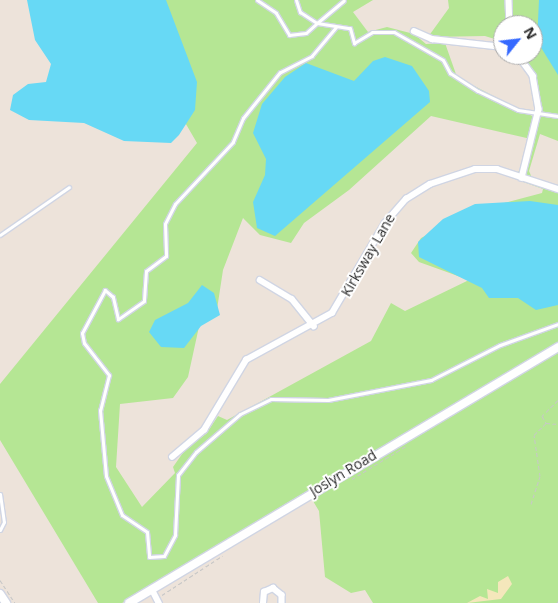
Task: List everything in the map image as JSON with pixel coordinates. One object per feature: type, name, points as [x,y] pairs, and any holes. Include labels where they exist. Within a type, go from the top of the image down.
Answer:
[{"type":"street","points":[[509,0],[510,15]]},
{"type":"street","points":[[414,31],[432,39],[493,45]]},
{"type":"street","points":[[522,178],[539,114],[538,92],[523,65]]},
{"type":"street","name":"Kirksway Lane","points":[[172,457],[204,430],[246,360],[314,326],[345,297],[385,223],[406,199],[430,184],[475,169],[497,169],[558,189]]},
{"type":"street","points":[[260,280],[292,299],[314,326]]},
{"type":"street","name":"Joslyn Road","points":[[129,603],[140,600],[152,589],[558,346]]},
{"type":"street","points":[[263,603],[264,592],[273,588],[282,595],[282,603]]},
{"type":"street","points":[[152,589],[159,603]]},
{"type":"street","points":[[0,594],[6,603]]},
{"type":"lane","points":[[257,0],[276,13],[290,35],[306,34],[344,0]]},
{"type":"lane","points":[[296,0],[300,12],[317,23],[350,28],[354,43],[372,32],[402,35],[443,60],[450,73],[478,91],[518,110],[558,116]]},
{"type":"lane","points":[[336,27],[312,56],[280,72],[243,118],[232,142],[175,204],[164,224],[166,256],[146,272],[144,301],[118,319],[113,297],[105,290],[82,333],[84,343],[109,375],[100,410],[106,476],[122,515],[147,532],[149,557],[164,556],[175,535],[178,475],[196,452],[240,414],[271,399],[328,400],[431,380],[500,345],[558,324]]},
{"type":"lane","points":[[0,235],[69,187]]},
{"type":"lane","points":[[0,494],[4,522],[0,530]]},
{"type":"path","points":[[531,504],[540,467],[534,441],[543,421],[543,411],[558,400]]},
{"type":"path","points":[[541,425],[546,423],[558,424]]},
{"type":"path","points":[[0,580],[15,603]]},
{"type":"green space","points":[[46,0],[373,0],[353,12],[368,32],[387,27],[414,34],[426,44],[445,43],[457,77],[536,118],[531,78],[521,65],[543,65],[543,15],[493,15],[493,38],[485,36],[428,37],[449,8],[448,0],[558,0],[558,141],[540,134],[529,171],[532,178],[558,185],[558,603],[373,603],[365,590],[351,593],[325,577],[319,511],[307,491],[122,603],[98,603],[0,440],[0,384],[197,143],[176,107]],"holes":[[[431,116],[531,139],[522,168],[512,178],[543,189],[542,193],[478,210],[421,238],[411,253],[419,262],[469,280],[405,311],[391,303],[371,341],[227,420],[218,416],[206,434],[187,447],[173,467],[175,473],[142,507],[116,467],[120,404],[173,398],[188,377],[200,322],[216,316],[223,270],[243,218],[260,235],[291,243],[304,223],[349,190]]]},
{"type":"sand","points":[[508,576],[512,584],[501,599],[467,603],[480,596],[488,599],[487,589],[498,593],[498,582]]},
{"type":"water","points":[[27,0],[166,0],[197,82],[195,110],[179,135],[171,143],[124,141],[84,123],[29,120],[10,110],[13,95],[28,84],[46,82],[51,64],[35,40]]},
{"type":"water","points":[[539,0],[558,0],[558,75],[543,51],[543,15],[538,15]]},
{"type":"water","points":[[385,57],[412,66],[429,91],[430,102],[275,236],[257,228],[253,202],[265,175],[266,159],[253,133],[262,104],[285,77],[306,63],[354,81],[373,61]]},
{"type":"water","points":[[530,201],[558,205],[558,305],[536,310],[518,298],[489,298],[482,288],[419,257],[418,242],[443,219],[475,204]]},
{"type":"water","points":[[202,285],[214,293],[220,315],[201,326],[184,348],[161,347],[149,332],[155,320],[188,303]]}]
